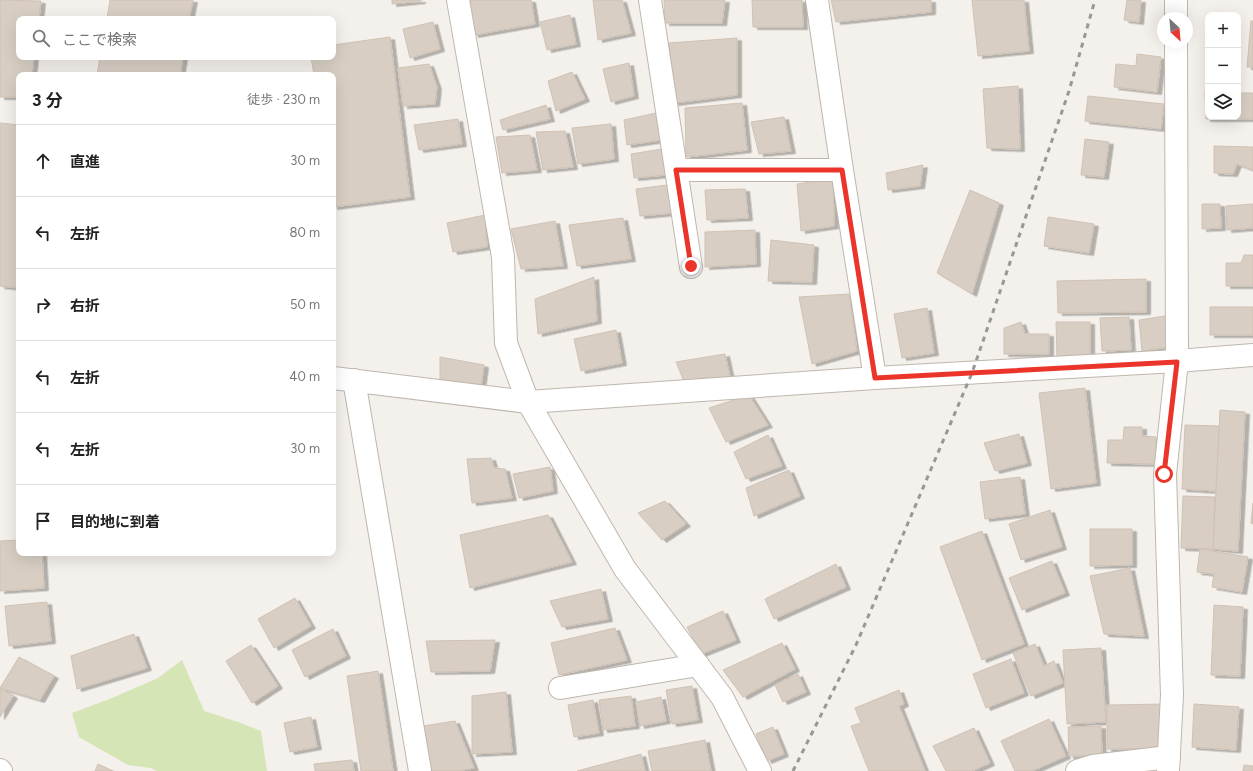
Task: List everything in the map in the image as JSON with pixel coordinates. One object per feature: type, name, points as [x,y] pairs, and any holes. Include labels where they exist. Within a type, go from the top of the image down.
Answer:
[{"type":"street","points":[[458,0],[503,257],[506,343],[528,402],[625,569],[722,697],[760,771]]},
{"type":"street","points":[[650,0],[691,266]]},
{"type":"street","points":[[817,0],[875,378]]},
{"type":"street","points":[[1176,0],[1176,12]]},
{"type":"street","points":[[1077,771],[1093,766],[1169,764],[1172,695],[1164,474],[1177,362],[1176,48]]},
{"type":"street","points":[[676,170],[842,170]]},
{"type":"street","points":[[420,771],[344,379],[528,402],[875,378],[1177,362],[1253,355]]},
{"type":"street","points":[[560,688],[698,665]]},
{"type":"green space","points":[[182,660],[204,711],[261,731],[267,771],[157,771],[151,768],[128,765],[79,737],[72,713],[158,678]]},
{"type":"building","points":[[0,0],[41,1],[39,16],[16,16],[16,60],[34,60],[32,72],[16,72],[16,97],[0,97]]},
{"type":"building","points":[[110,0],[193,0],[190,16],[107,16]]},
{"type":"building","points":[[392,0],[421,0],[421,1],[392,4]]},
{"type":"building","points":[[467,0],[531,0],[535,24],[474,35]]},
{"type":"building","points":[[593,0],[622,0],[631,33],[598,40]]},
{"type":"building","points":[[664,0],[725,0],[722,23],[665,23]]},
{"type":"building","points":[[752,0],[802,0],[803,27],[753,27]]},
{"type":"building","points":[[831,0],[931,0],[931,12],[836,22]]},
{"type":"building","points":[[972,0],[1024,0],[1029,51],[978,56]]},
{"type":"building","points":[[1127,0],[1141,0],[1139,22],[1124,20]]},
{"type":"building","points":[[570,15],[576,44],[547,50],[540,22]]},
{"type":"building","points":[[1251,21],[1253,21],[1253,67],[1247,67]]},
{"type":"building","points":[[433,22],[440,49],[410,58],[403,29]]},
{"type":"building","points":[[390,37],[410,197],[336,207],[336,72],[314,72],[312,60],[336,60],[336,45]]},
{"type":"building","points":[[737,38],[737,95],[674,103],[669,43]]},
{"type":"building","points":[[1137,54],[1161,57],[1157,92],[1114,87],[1116,64],[1136,66]]},
{"type":"building","points":[[100,60],[182,60],[180,72],[98,72]]},
{"type":"building","points":[[629,63],[634,96],[611,102],[603,69]]},
{"type":"building","points":[[429,64],[437,87],[435,104],[403,106],[398,68]]},
{"type":"building","points":[[572,72],[585,99],[556,111],[548,81]]},
{"type":"building","points":[[1018,86],[1020,149],[987,148],[983,89]]},
{"type":"building","points":[[1241,93],[1253,93],[1253,119],[1241,119]]},
{"type":"building","points":[[1088,96],[1164,104],[1161,129],[1085,121]]},
{"type":"building","points":[[742,103],[747,150],[686,157],[685,108]]},
{"type":"building","points":[[546,105],[550,119],[503,130],[500,120]]},
{"type":"building","points":[[656,113],[661,140],[627,145],[624,120]]},
{"type":"building","points":[[784,117],[791,151],[759,154],[751,122]]},
{"type":"building","points":[[458,119],[462,144],[419,150],[414,125]]},
{"type":"building","points":[[0,123],[16,125],[16,288],[0,286]]},
{"type":"building","points":[[611,124],[614,159],[578,164],[572,128]]},
{"type":"building","points":[[565,131],[573,167],[543,170],[536,132]]},
{"type":"building","points":[[530,135],[537,170],[502,173],[496,137]]},
{"type":"building","points":[[1085,139],[1109,142],[1104,177],[1081,175]]},
{"type":"building","points":[[1214,146],[1253,147],[1253,170],[1237,164],[1233,174],[1214,173]]},
{"type":"building","points":[[662,149],[666,175],[634,178],[631,154]]},
{"type":"building","points":[[923,165],[920,186],[888,190],[886,173]]},
{"type":"building","points":[[833,179],[834,226],[801,231],[797,184]]},
{"type":"building","points":[[667,185],[673,213],[640,216],[636,189]]},
{"type":"building","points":[[745,189],[748,218],[707,220],[705,190]]},
{"type":"building","points":[[970,190],[999,203],[972,294],[937,273]]},
{"type":"building","points":[[1202,204],[1220,204],[1221,228],[1202,229]]},
{"type":"building","points":[[1253,204],[1253,228],[1227,230],[1226,206]]},
{"type":"building","points":[[485,215],[487,247],[453,252],[447,223]]},
{"type":"building","points":[[1048,217],[1094,224],[1089,253],[1044,246]]},
{"type":"building","points":[[623,218],[631,259],[577,266],[569,225]]},
{"type":"building","points":[[555,221],[563,266],[521,269],[511,229]]},
{"type":"building","points":[[755,230],[756,264],[705,267],[705,232]]},
{"type":"building","points":[[771,240],[814,245],[812,282],[768,281]]},
{"type":"building","points":[[1244,255],[1253,255],[1253,286],[1226,286],[1226,263],[1241,263]]},
{"type":"building","points":[[594,277],[597,321],[538,334],[535,299]]},
{"type":"building","points":[[1146,279],[1146,312],[1058,313],[1057,281]]},
{"type":"building","points":[[849,294],[857,351],[812,364],[799,297]]},
{"type":"building","points":[[1210,307],[1253,307],[1253,335],[1210,335]]},
{"type":"building","points":[[927,308],[934,353],[902,358],[894,314]]},
{"type":"building","points":[[1165,316],[1169,347],[1142,351],[1139,320]]},
{"type":"building","points":[[1129,317],[1131,350],[1102,351],[1100,318]]},
{"type":"building","points":[[1021,322],[1025,334],[1049,334],[1049,354],[1004,354],[1004,328]]},
{"type":"building","points":[[1056,322],[1090,322],[1090,357],[1057,357]]},
{"type":"building","points":[[616,330],[622,363],[581,371],[574,339]]},
{"type":"building","points":[[725,354],[730,377],[685,384],[676,362]]},
{"type":"building","points":[[440,357],[484,365],[481,387],[440,379]]},
{"type":"building","points":[[1085,388],[1096,483],[1051,489],[1039,393]]},
{"type":"building","points":[[749,395],[768,425],[726,442],[709,408]]},
{"type":"building","points":[[1220,410],[1245,412],[1238,551],[1213,549]]},
{"type":"building","points":[[1185,425],[1219,426],[1216,491],[1182,489]]},
{"type":"building","points":[[1124,427],[1142,427],[1142,436],[1156,437],[1156,464],[1107,463],[1108,440],[1123,440]]},
{"type":"building","points":[[1019,434],[1027,463],[995,471],[984,443]]},
{"type":"building","points":[[768,435],[782,466],[746,479],[734,452]]},
{"type":"building","points":[[491,458],[494,468],[505,469],[512,498],[472,503],[467,459]]},
{"type":"building","points":[[550,467],[553,491],[519,498],[513,474]]},
{"type":"building","points":[[789,470],[800,496],[754,516],[746,488]]},
{"type":"building","points":[[1020,477],[1025,514],[985,519],[980,482]]},
{"type":"building","points":[[1183,496],[1215,497],[1213,549],[1181,548]]},
{"type":"building","points":[[665,501],[686,524],[662,540],[638,513]]},
{"type":"building","points":[[1253,503],[1253,524],[1251,523]]},
{"type":"building","points":[[1050,510],[1062,547],[1021,560],[1009,524]]},
{"type":"building","points":[[548,515],[572,562],[470,588],[460,535]]},
{"type":"building","points":[[1090,529],[1132,529],[1132,565],[1090,566]]},
{"type":"building","points":[[982,531],[1024,644],[982,660],[940,547]]},
{"type":"building","points":[[16,540],[16,556],[42,556],[44,588],[0,591],[0,541]]},
{"type":"building","points":[[1200,549],[1248,557],[1242,592],[1212,587],[1214,574],[1197,572]]},
{"type":"building","points":[[1052,561],[1065,593],[1022,610],[1009,578]]},
{"type":"building","points":[[836,564],[846,587],[774,619],[765,599]]},
{"type":"building","points":[[1130,568],[1144,636],[1104,634],[1090,576]]},
{"type":"building","points":[[601,589],[608,619],[562,627],[550,601]]},
{"type":"building","points":[[295,598],[311,626],[274,648],[258,619]]},
{"type":"building","points":[[47,602],[51,641],[9,646],[5,606]]},
{"type":"building","points":[[1214,605],[1243,607],[1240,676],[1211,675]]},
{"type":"building","points":[[723,611],[736,640],[701,654],[687,627]]},
{"type":"building","points":[[615,628],[627,660],[559,675],[551,643]]},
{"type":"building","points":[[333,629],[346,656],[305,677],[292,650]]},
{"type":"building","points":[[134,634],[147,668],[77,689],[71,656]]},
{"type":"building","points":[[495,640],[490,671],[431,672],[426,641]]},
{"type":"building","points":[[782,643],[795,669],[743,697],[723,670]]},
{"type":"building","points":[[1035,644],[1044,666],[1054,661],[1063,683],[1031,696],[1013,653]]},
{"type":"building","points":[[251,645],[278,686],[252,703],[226,661]]},
{"type":"building","points":[[1101,648],[1106,722],[1067,724],[1063,650]]},
{"type":"building","points":[[19,657],[54,676],[40,700],[0,688]]},
{"type":"building","points":[[1011,659],[1024,693],[986,708],[973,674]]},
{"type":"building","points":[[378,671],[393,771],[361,771],[347,676]]},
{"type":"building","points":[[798,674],[806,692],[783,702],[775,685]]},
{"type":"building","points":[[692,686],[698,720],[672,724],[666,690]]},
{"type":"building","points":[[0,688],[13,696],[0,717]]},
{"type":"building","points":[[899,690],[904,704],[899,706],[925,771],[869,771],[851,726],[861,723],[855,708]]},
{"type":"building","points":[[506,692],[512,752],[472,754],[472,696]]},
{"type":"building","points":[[631,696],[635,726],[603,730],[599,700]]},
{"type":"building","points":[[661,697],[666,721],[640,726],[636,702]]},
{"type":"building","points":[[593,700],[599,733],[574,737],[568,705]]},
{"type":"building","points":[[1164,704],[1164,749],[1107,749],[1107,705]]},
{"type":"building","points":[[1194,704],[1239,707],[1236,750],[1192,747]]},
{"type":"building","points":[[311,717],[317,747],[290,752],[284,723]]},
{"type":"building","points":[[1049,719],[1066,756],[1032,771],[1015,771],[1001,741]]},
{"type":"building","points":[[455,721],[474,768],[457,771],[426,771],[417,727]]},
{"type":"building","points":[[1101,726],[1102,755],[1069,756],[1068,727]]},
{"type":"building","points":[[773,727],[784,754],[767,761],[756,734]]},
{"type":"building","points":[[974,728],[990,763],[972,771],[946,771],[933,746]]},
{"type":"building","points":[[705,740],[711,771],[652,771],[648,751]]},
{"type":"building","points":[[641,754],[645,771],[577,771]]},
{"type":"building","points":[[352,760],[354,771],[315,771],[314,764]]},
{"type":"building","points":[[98,764],[113,771],[95,771]]},
{"type":"building","points":[[1244,765],[1253,766],[1253,771],[1243,771]]},
{"type":"railway","points":[[793,771],[856,645],[972,373],[1069,91],[1095,0]]},
{"type":"route","points":[[691,266],[676,170],[842,170],[875,378],[1177,362],[1164,474]]}]
